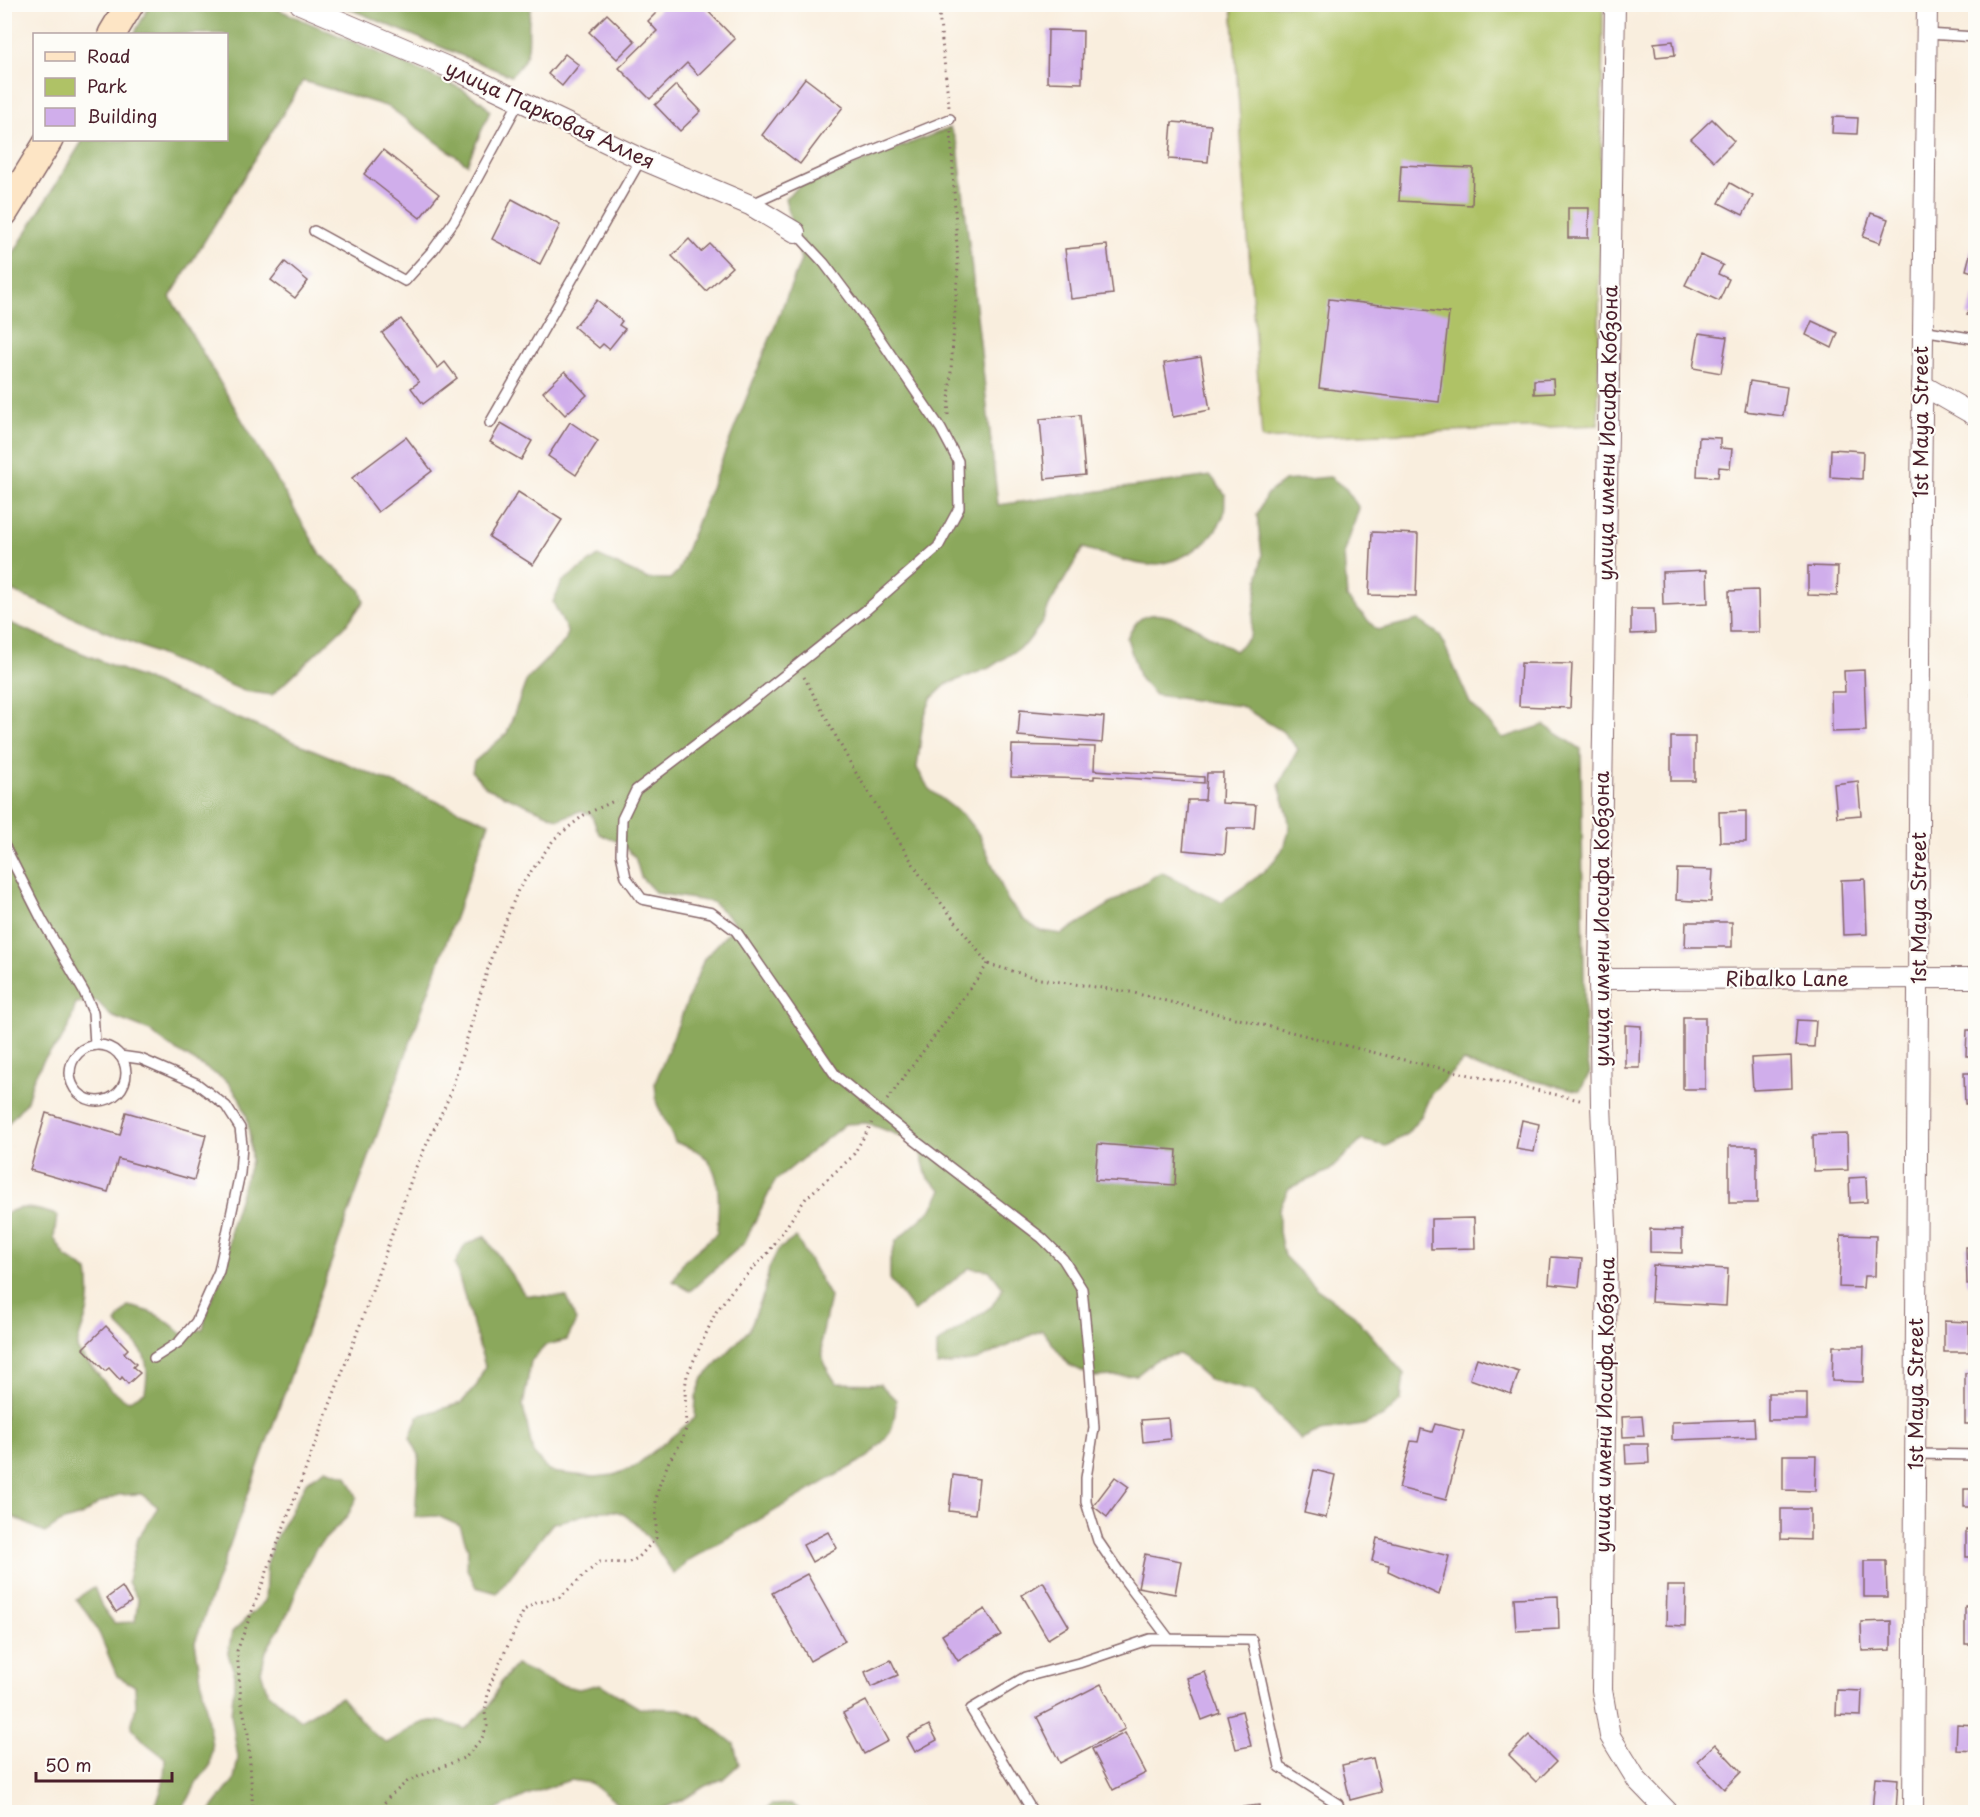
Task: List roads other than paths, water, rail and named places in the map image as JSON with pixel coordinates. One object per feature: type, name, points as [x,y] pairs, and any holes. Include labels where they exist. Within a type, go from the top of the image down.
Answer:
[{"type":"main road","points":[[113,33],[130,4]]},
{"type":"main road","points":[[4,213],[48,141]]},
{"type":"street","name":"улица Парковая Аллея","points":[[300,4],[462,73],[641,159],[750,205],[795,232]]},
{"type":"street","name":"улица имени Иосифа Кобзона","points":[[1615,4],[1599,979],[1607,1250],[1602,1690],[1610,1736],[1637,1780],[1668,1812]]},
{"type":"street","name":"1st Maya Street","points":[[1913,1812],[1922,330],[1927,4]]},
{"type":"street","points":[[1922,385],[1976,416]]},
{"type":"street","name":"Ribalko Lane","points":[[1599,979],[1919,980],[1976,978]]},
{"type":"lane","points":[[1927,34],[1976,37]]},
{"type":"lane","points":[[314,231],[405,281],[433,250],[454,221],[519,100]]},
{"type":"lane","points":[[750,205],[849,160],[951,118]]},
{"type":"lane","points":[[490,423],[641,159]]},
{"type":"lane","points":[[795,232],[824,263],[872,327],[947,439],[958,461],[959,508],[938,547],[798,665],[636,790],[622,819],[621,854],[626,876],[642,899],[712,913],[736,931],[836,1076],[1042,1238],[1063,1259],[1082,1289],[1094,1428],[1086,1478],[1086,1502],[1098,1541],[1169,1639]]},
{"type":"lane","points":[[1922,330],[1976,339]]},
{"type":"lane","points":[[4,845],[42,920],[84,992],[93,1012],[95,1045]]},
{"type":"lane","points":[[120,1056],[125,1067],[125,1079],[120,1090],[110,1098],[98,1101],[86,1099],[76,1091],[70,1080],[70,1068],[74,1056],[84,1048],[105,1045],[120,1056],[141,1059],[196,1083],[226,1106],[240,1128],[242,1145],[240,1173],[219,1271],[196,1322],[179,1342],[154,1358]]},
{"type":"lane","points":[[1916,1454],[1976,1455]]},
{"type":"lane","points":[[1033,1812],[971,1710],[1025,1677],[1150,1639],[1252,1640],[1280,1767],[1338,1804],[1341,1812]]}]
